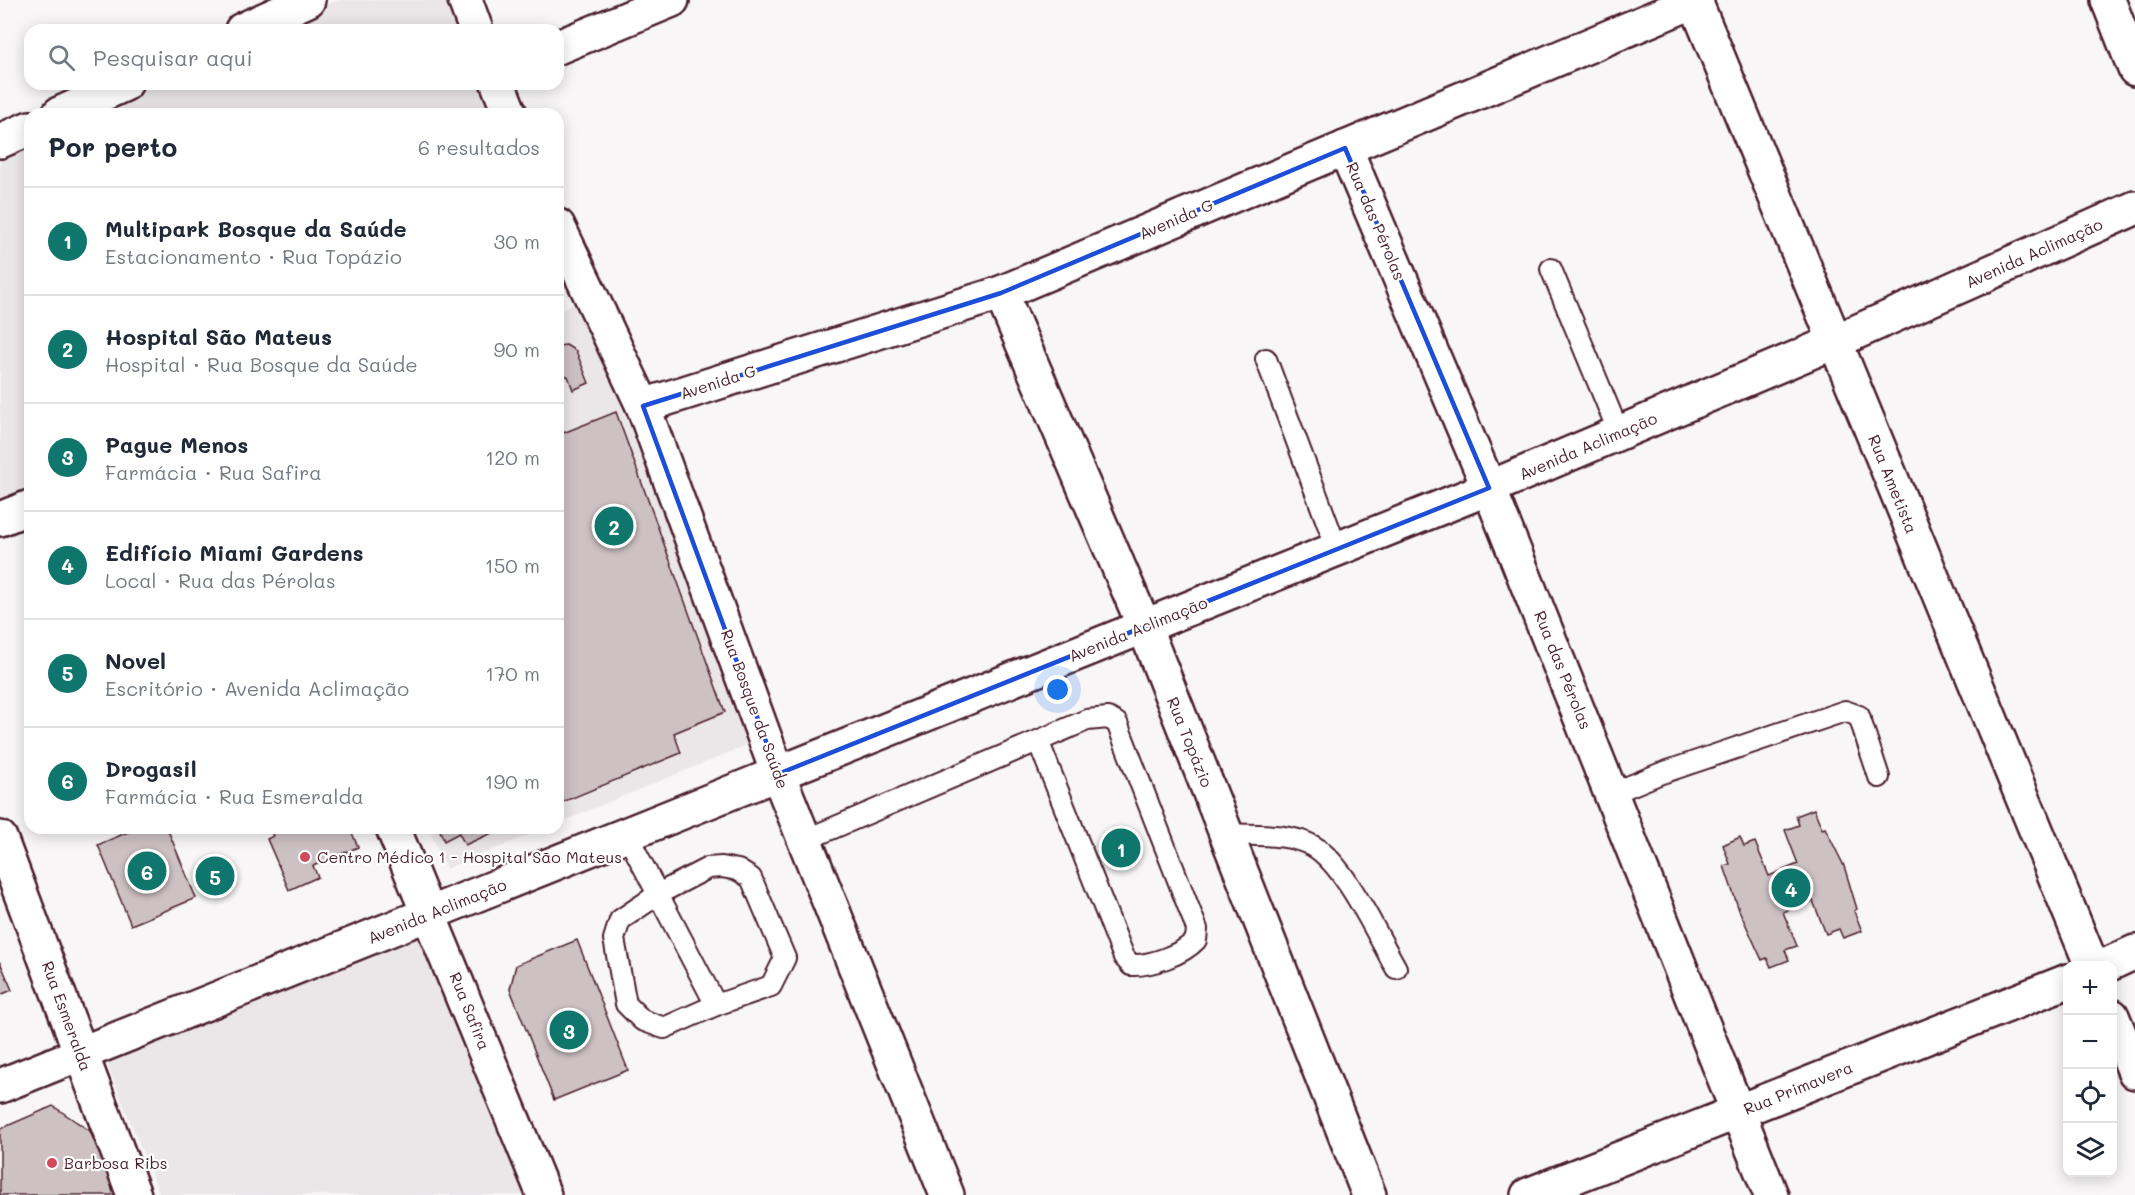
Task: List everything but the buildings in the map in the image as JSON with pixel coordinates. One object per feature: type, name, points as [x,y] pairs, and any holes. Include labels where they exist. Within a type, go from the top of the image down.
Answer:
[{"type":"street","points":[[255,24],[308,0]]},
{"type":"street","points":[[465,0],[474,24]]},
{"type":"street","points":[[564,45],[672,0]]},
{"type":"street","name":"Avenida G","points":[[642,406],[1001,293],[1696,0]]},
{"type":"street","name":"Rua Ametista","points":[[1696,0],[1834,342],[2090,961]]},
{"type":"street","points":[[2108,0],[2135,69]]},
{"type":"street","points":[[73,108],[112,90]]},
{"type":"street","points":[[500,90],[508,108]]},
{"type":"street","points":[[0,141],[24,131]]},
{"type":"street","name":"Rua das Pérolas","points":[[1345,148],[1489,488],[1613,793],[1771,1195]]},
{"type":"street","name":"Avenida Aclimação","points":[[0,1086],[1489,488],[1834,342],[2135,208]]},
{"type":"street","name":"Rua Bosque da Saúde","points":[[564,258],[568,279],[642,406],[778,774],[947,1195]]},
{"type":"street","name":"Rua Topázio","points":[[1001,293],[1144,627],[1369,1195]]},
{"type":"street","points":[[0,519],[24,509]]},
{"type":"street","name":"Rua Safira","points":[[396,834],[543,1195]]},
{"type":"street","name":"Rua Esmeralda","points":[[0,838],[134,1195]]},
{"type":"street","points":[[2116,961],[2135,952]]},
{"type":"street","name":"Rua Primavera","points":[[1528,1195],[2063,983]]},
{"type":"street","points":[[2117,1028],[2135,1072]]},
{"type":"lane","points":[[1551,269],[1619,433]]},
{"type":"lane","points":[[1266,359],[1337,549]]},
{"type":"lane","points":[[1613,793],[1659,774],[1845,711],[1859,716],[1879,777]]},
{"type":"lane","points":[[805,840],[1039,743],[1088,720],[1108,718],[1117,723],[1197,929],[1197,940],[1189,948],[1140,965],[1131,965],[1124,957],[1039,743]]},
{"type":"lane","points":[[1227,834],[1286,837],[1314,847],[1339,870],[1396,968]]},
{"type":"lane","points":[[627,835],[660,893],[716,1005]]},
{"type":"lane","points":[[722,867],[751,878],[785,958],[771,986],[716,1005],[664,1028],[642,1020],[626,1004],[614,939],[620,920],[660,893],[708,868],[722,867]]},
{"type":"highlighted area","points":[[1345,148],[1489,488],[778,774],[643,406],[1001,293]]},
{"type":"shaded area","points":[[339,0],[452,0],[462,24],[281,24]]},
{"type":"shaded area","points":[[124,90],[488,90],[496,108],[80,108]]},
{"type":"shaded area","points":[[24,132],[24,491],[0,501],[0,142]]},
{"type":"shaded area","points":[[579,302],[757,741],[564,821],[564,308]]},
{"type":"shaded area","points":[[431,834],[531,834],[446,869]]},
{"type":"shaded area","points":[[422,931],[527,1195],[160,1195],[105,1059]]},
{"type":"place","name":"Hospital São Mateus","points":[[614,526]]},
{"type":"place","name":"Multipark Bosque da Saúde","points":[[1121,848]]},
{"type":"place","name":"Centro Médico 1 - Hospital São Mateus","points":[[305,857]]},
{"type":"place","name":"Drogasil","points":[[147,871]]},
{"type":"place","name":"Novel","points":[[215,876]]},
{"type":"place","name":"Edifício Miami Gardens","points":[[1791,888]]},
{"type":"place","name":"Pague Menos","points":[[569,1030]]},
{"type":"place","name":"Barbosa Ribs","points":[[52,1163]]}]
